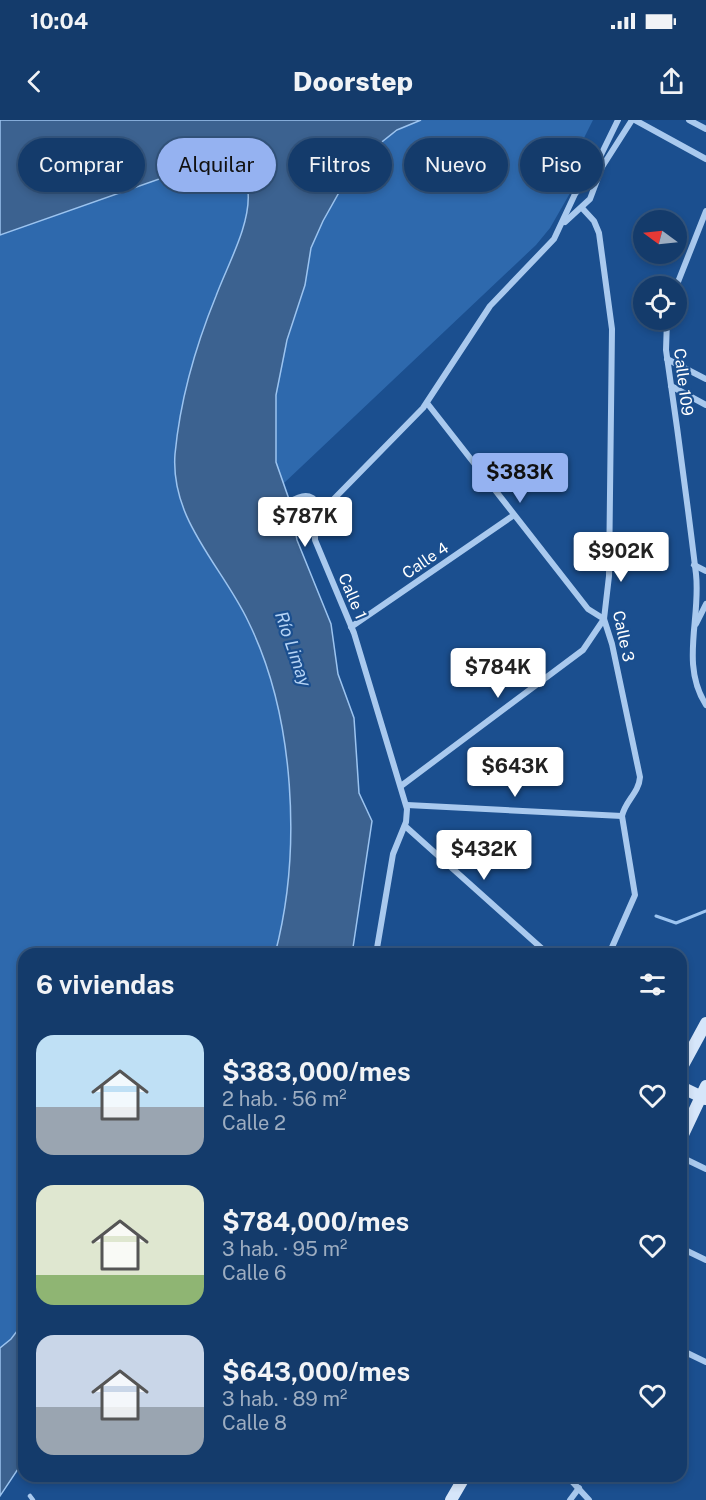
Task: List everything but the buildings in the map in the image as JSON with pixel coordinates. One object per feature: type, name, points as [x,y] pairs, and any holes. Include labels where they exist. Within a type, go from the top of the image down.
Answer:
[{"type":"street","points":[[290,502],[300,496],[311,496],[317,501],[322,511],[427,403],[490,306],[542,254],[564,222],[575,194],[598,161],[618,120]]},
{"type":"street","points":[[564,222],[582,208],[592,195],[604,164],[633,120],[706,159]]},
{"type":"street","points":[[689,120],[706,129]]},
{"type":"street","name":"Calle 3","points":[[582,208],[594,221],[599,233],[612,328],[609,576],[604,619],[612,644],[640,777],[638,788],[626,804],[622,816]]},
{"type":"street","points":[[680,276],[706,211]]},
{"type":"street","name":"Calle 109","points":[[667,330],[671,386],[697,594],[693,673],[706,705]]},
{"type":"street","points":[[668,358],[706,379]]},
{"type":"street","points":[[671,386],[706,405]]},
{"type":"street","points":[[401,786],[583,650],[604,619],[588,609],[427,403]]},
{"type":"street","name":"Calle 1","points":[[322,511],[315,525],[315,540],[351,627],[406,805],[405,826],[393,854],[377,948]]},
{"type":"street","name":"Calle 4","points":[[351,627],[514,515]]},
{"type":"street","points":[[694,565],[706,571]]},
{"type":"street","points":[[694,627],[706,604]]},
{"type":"street","points":[[406,805],[622,816],[635,896],[612,948]]},
{"type":"street","points":[[405,826],[541,948]]},
{"type":"street","points":[[687,1058],[706,1023]]},
{"type":"street","points":[[687,1089],[704,1094],[687,1127]]},
{"type":"street","points":[[687,1160],[706,1169]]},
{"type":"street","points":[[687,1251],[706,1260]]},
{"type":"street","points":[[687,1353],[706,1362]]},
{"type":"street","points":[[452,1500],[462,1482]]},
{"type":"street","points":[[573,1482],[589,1500]]},
{"type":"street","points":[[570,1500],[579,1488]]},
{"type":"shaded area","points":[[421,120],[593,120],[584,138],[520,138],[520,192],[571,192],[550,228],[536,245],[283,484],[276,462],[273,438],[274,413],[282,363],[303,293],[311,248],[318,228],[337,192],[392,192],[392,138],[387,138]]},
{"type":"shaded area","points":[[157,179],[157,192],[248,192],[248,204],[239,240],[202,332],[189,378],[177,440],[176,480],[181,502],[200,543],[249,622],[276,700],[285,743],[291,829],[284,914],[276,948],[18,948],[18,1330],[0,1348],[0,235],[120,192],[145,192],[145,183]]},
{"type":"water","name":"Río Limay","points":[[0,120],[421,120],[397,130],[387,138],[288,138],[288,192],[339,192],[311,248],[305,285],[287,340],[276,395],[276,462],[290,502],[297,540],[331,624],[338,674],[354,718],[359,793],[372,821],[353,948],[276,948],[284,914],[291,829],[284,741],[276,699],[264,658],[248,621],[189,521],[176,478],[177,434],[190,373],[202,334],[242,231],[246,218],[248,192],[276,192],[276,138],[157,138],[157,180],[145,184],[145,138],[18,138],[18,192],[122,192],[0,235]]},
{"type":"water","points":[[18,1330],[18,1469],[0,1496],[0,1348]]},
{"type":"waterway","points":[[656,916],[676,923],[706,911]]}]
